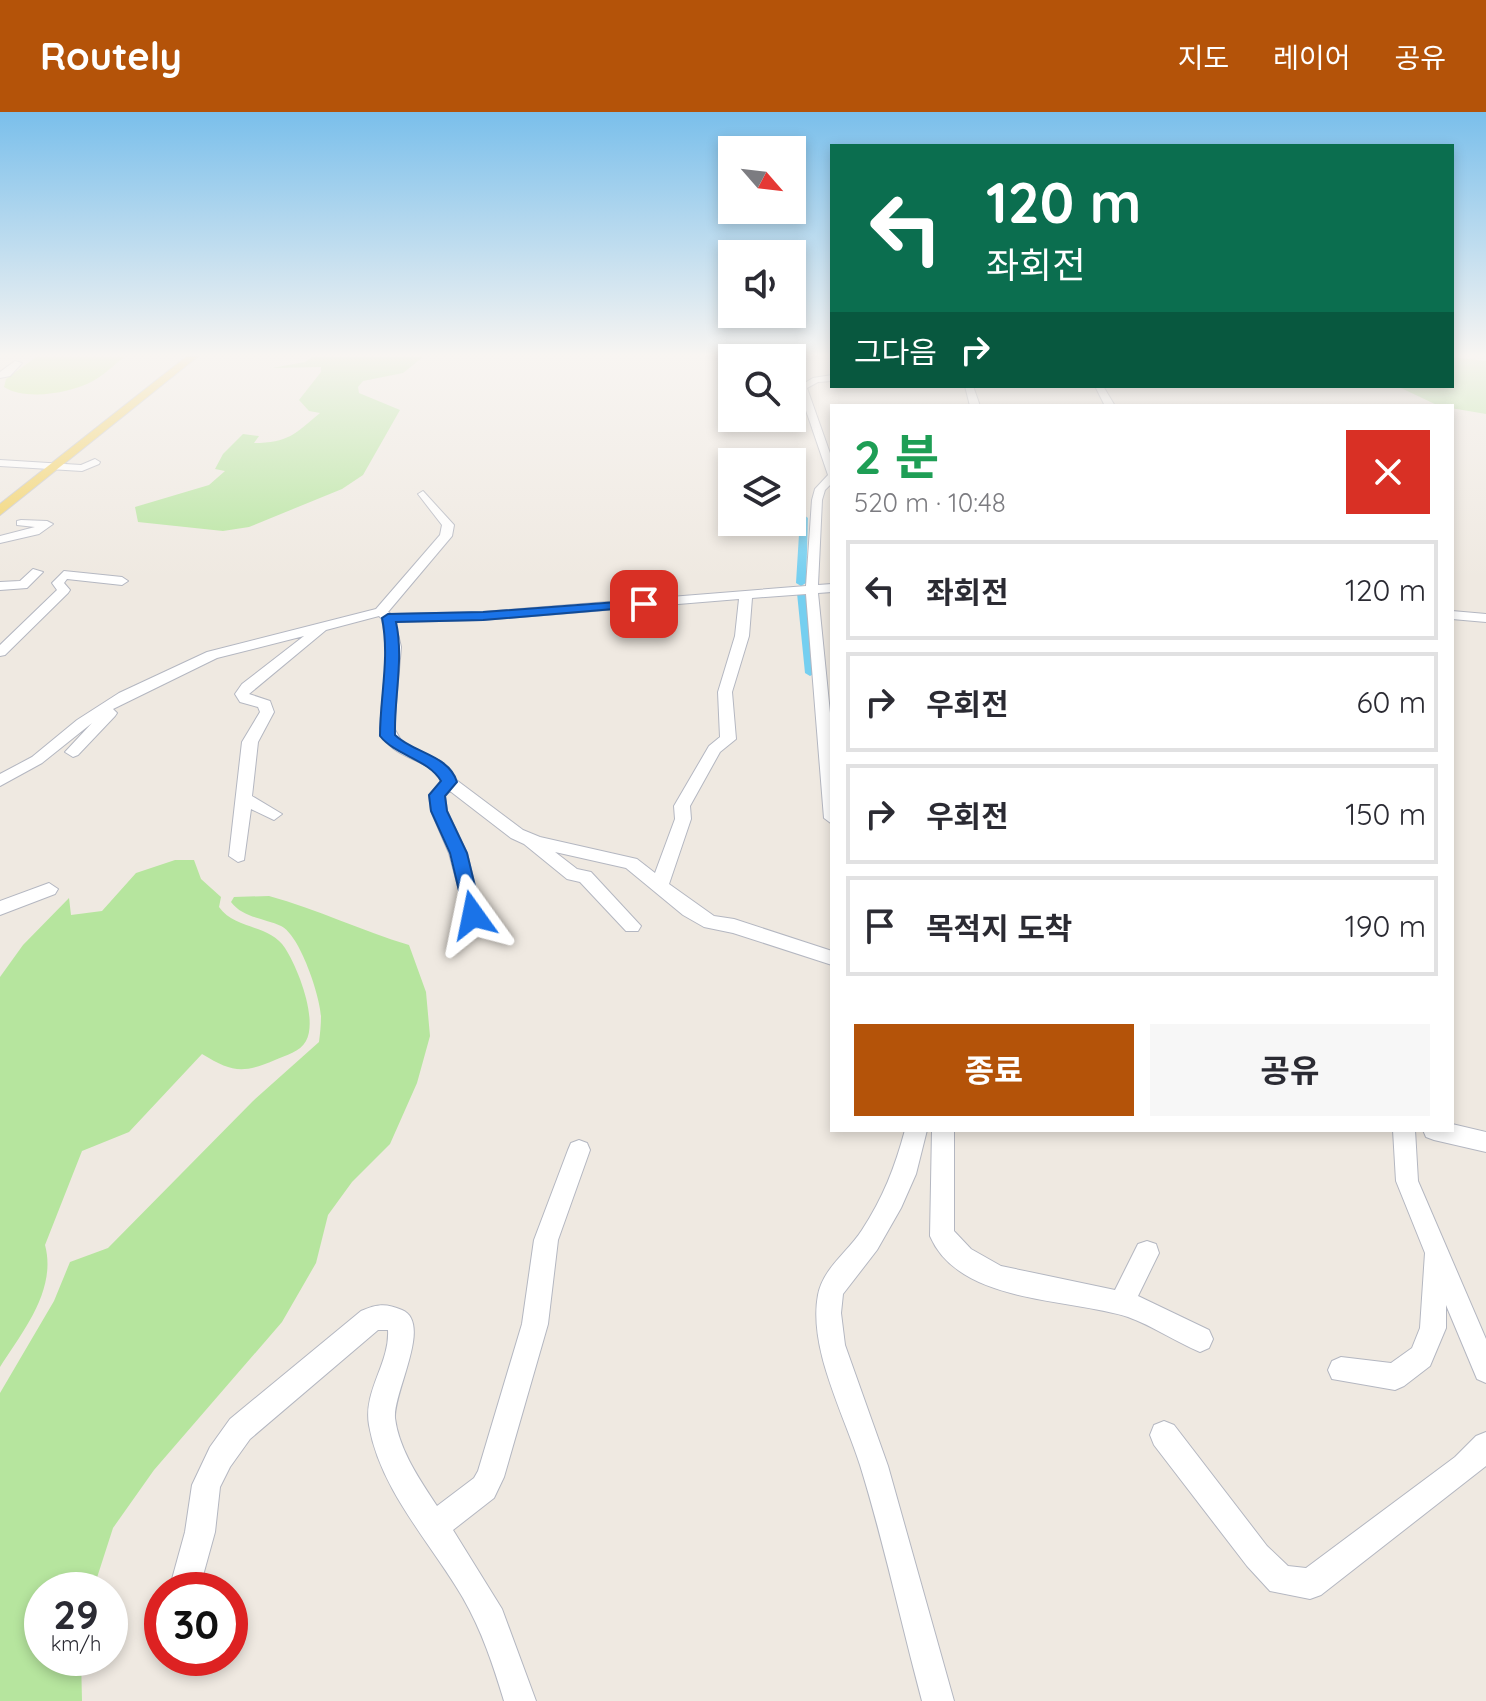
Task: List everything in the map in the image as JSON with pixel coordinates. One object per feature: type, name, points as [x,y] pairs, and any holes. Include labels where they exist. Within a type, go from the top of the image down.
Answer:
[{"type":"main road","points":[[0,511],[98,431]]},
{"type":"street","points":[[815,431],[830,471]]},
{"type":"street","points":[[0,463],[82,468],[95,462]]},
{"type":"street","points":[[830,478],[820,489],[817,500],[812,590],[826,705],[830,771]]},
{"type":"street","points":[[385,615],[446,536],[448,525],[423,494]]},
{"type":"street","points":[[0,540],[30,536],[47,524],[21,523]]},
{"type":"street","points":[[0,586],[23,585],[37,572]]},
{"type":"street","points":[[0,652],[64,590],[58,583],[64,575],[84,574],[122,581]]},
{"type":"street","points":[[0,781],[37,760],[82,723],[134,692],[212,655],[324,626],[385,615],[483,616],[830,588]]},
{"type":"street","points":[[660,885],[683,819],[682,806],[714,749],[728,739],[725,692],[742,636],[746,596]]},
{"type":"street","points":[[385,615],[394,647],[387,706],[388,736],[396,745],[438,768],[447,775],[449,782],[517,834],[615,858],[639,868],[689,910],[710,922],[734,926],[830,957]]},
{"type":"street","points":[[1454,615],[1486,618]]},
{"type":"street","points":[[238,856],[250,742],[267,712],[265,704],[245,699],[242,694],[324,626]]},
{"type":"street","points":[[73,752],[134,692]]},
{"type":"street","points":[[449,782],[437,795],[439,811],[458,853],[473,915]]},
{"type":"street","points":[[246,799],[274,814]]},
{"type":"street","points":[[527,838],[573,875],[585,876],[632,926]]},
{"type":"street","points":[[0,908],[49,889]]},
{"type":"street","points":[[916,1132],[905,1174],[893,1200],[869,1242],[841,1274],[831,1291],[828,1313],[832,1345],[874,1466],[938,1701]]},
{"type":"street","points":[[943,1132],[942,1236],[962,1258],[998,1278],[1121,1304],[1200,1339]]},
{"type":"street","points":[[1404,1132],[1407,1181],[1486,1370]]},
{"type":"street","points":[[1443,1132],[1486,1142]]},
{"type":"street","points":[[435,1526],[484,1488],[490,1477],[535,1324],[546,1240],[579,1150]]},
{"type":"street","points":[[1121,1304],[1147,1253]]},
{"type":"street","points":[[1341,1370],[1395,1377],[1421,1357],[1433,1328],[1436,1253]]},
{"type":"street","points":[[189,1572],[200,1532],[206,1485],[220,1457],[240,1429],[370,1320],[380,1315],[400,1322],[403,1333],[379,1411],[384,1432],[411,1491],[487,1609],[520,1701]]},
{"type":"street","points":[[1164,1435],[1257,1556],[1281,1580],[1310,1584],[1465,1467],[1486,1446]]},
{"type":"green space","points":[[388,431],[363,475],[342,489],[249,527],[223,531],[138,522],[135,507],[209,485],[225,471],[215,469],[223,454],[243,434],[259,436],[254,443],[283,439],[297,432]]},
{"type":"green space","points":[[175,860],[194,860],[201,879],[221,897],[219,907],[226,914],[271,935],[285,948],[301,980],[308,1007],[310,1020],[306,1041],[292,1053],[245,1069],[230,1068],[202,1054],[129,1132],[82,1151],[45,1245],[47,1262],[42,1294],[28,1324],[0,1367],[0,977],[23,945],[69,898],[71,915],[102,911],[136,873]]},
{"type":"green space","points":[[269,896],[409,945],[426,992],[430,1036],[417,1083],[390,1144],[352,1182],[328,1215],[316,1263],[282,1322],[154,1470],[113,1528],[99,1572],[24,1572],[24,1676],[81,1676],[82,1701],[0,1701],[0,1393],[54,1301],[70,1262],[108,1248],[253,1101],[319,1042],[321,1016],[317,995],[295,941],[281,926],[248,915],[236,907],[231,902],[234,897]]},
{"type":"waterway","points":[[801,583],[803,536]]},
{"type":"waterway","points":[[802,593],[810,673]]},
{"type":"route","points":[[473,915],[464,871],[439,811],[437,795],[449,782],[447,775],[427,760],[396,745],[388,736],[387,706],[394,647],[388,618],[483,616],[644,604]]}]
